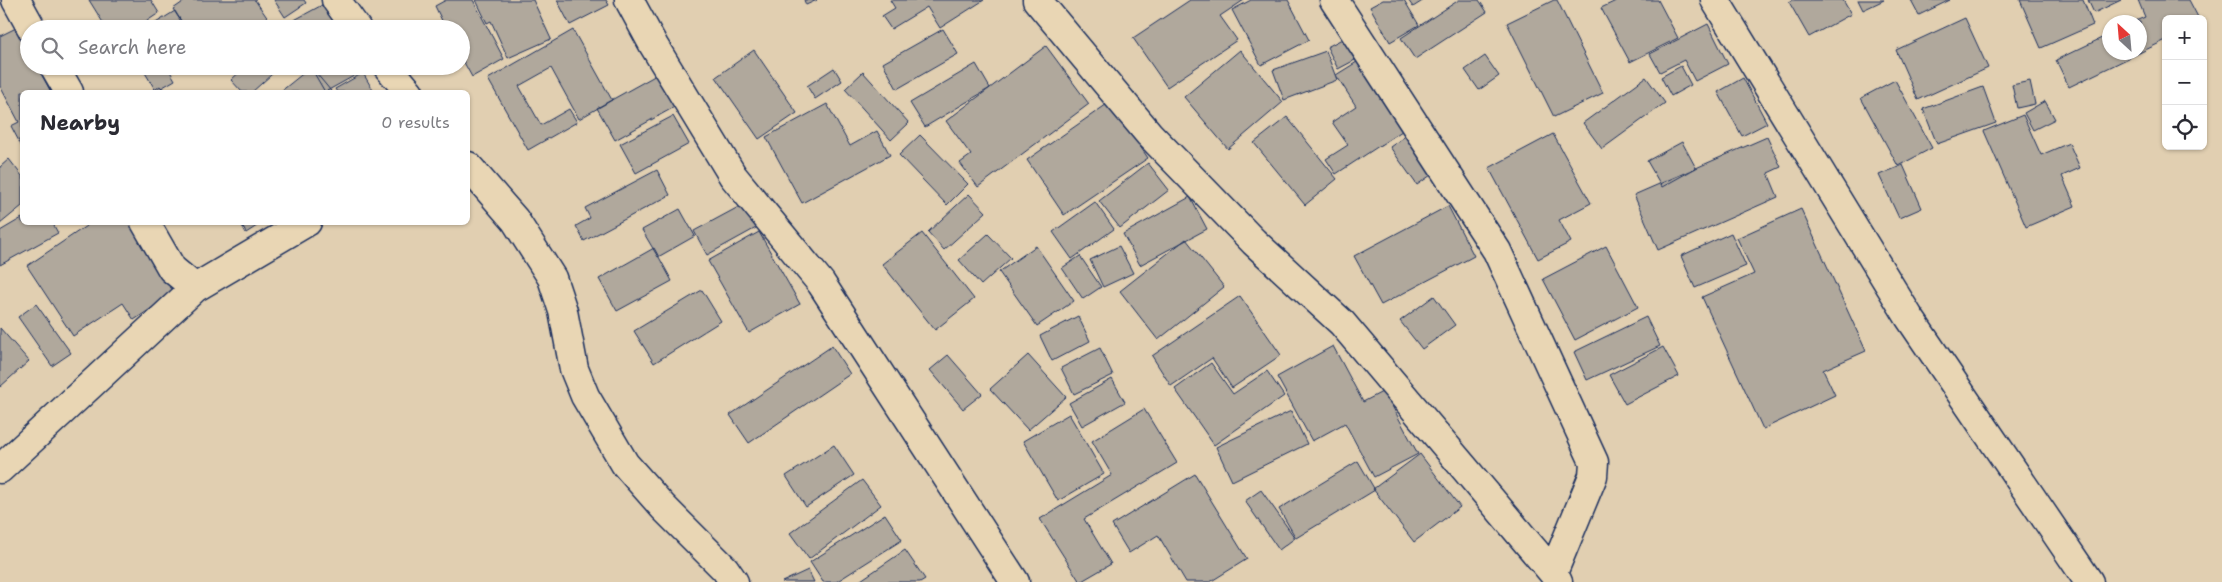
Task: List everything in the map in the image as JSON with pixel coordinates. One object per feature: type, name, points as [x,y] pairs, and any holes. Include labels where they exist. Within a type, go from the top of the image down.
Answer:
[{"type":"street","points":[[0,10],[16,0],[27,20]]},
{"type":"street","points":[[336,0],[350,20]]},
{"type":"street","points":[[629,0],[654,46],[733,176],[821,283],[1015,582]]},
{"type":"street","points":[[1037,0],[1149,134],[1254,242],[1342,323],[1556,578]]},
{"type":"street","points":[[1334,0],[1497,250],[1594,462],[1593,476],[1556,578]]},
{"type":"street","points":[[1715,0],[1909,317],[2089,582]]},
{"type":"street","points":[[59,75],[68,90]]},
{"type":"street","points":[[395,75],[407,90]]},
{"type":"street","points":[[470,168],[515,220],[552,278],[563,311],[574,368],[581,387],[625,464],[663,508],[726,570],[734,582]]},
{"type":"street","points":[[147,225],[172,269],[195,288]]},
{"type":"street","points":[[0,469],[195,288],[302,225]]},
{"type":"building","points":[[89,0],[151,0],[159,13],[148,20],[101,20]]},
{"type":"building","points":[[186,0],[255,0],[269,20],[180,20],[173,9]]},
{"type":"building","points":[[274,0],[304,0],[306,3],[285,17]]},
{"type":"building","points":[[446,0],[473,0],[504,59],[472,77],[470,73],[470,20],[442,20],[435,6]]},
{"type":"building","points":[[476,0],[533,0],[551,39],[508,58],[491,21],[487,23]]},
{"type":"building","points":[[557,0],[606,0],[609,5],[570,25]]},
{"type":"building","points":[[804,0],[817,0],[806,5]]},
{"type":"building","points":[[890,0],[984,0],[940,28],[927,7],[891,29],[882,16],[895,8]]},
{"type":"building","points":[[1190,0],[1244,0],[1220,16],[1237,40],[1167,87],[1133,38]]},
{"type":"building","points":[[1251,0],[1288,0],[1309,40],[1261,65],[1232,10]]},
{"type":"building","points":[[1383,0],[1404,0],[1419,25],[1390,42],[1370,7]]},
{"type":"building","points":[[1408,0],[1424,0],[1413,7]]},
{"type":"building","points":[[1459,0],[1479,0],[1487,12],[1415,59],[1401,38]]},
{"type":"building","points":[[1557,0],[1603,93],[1554,117],[1507,23]]},
{"type":"building","points":[[1618,0],[1658,0],[1678,38],[1630,62],[1601,8]]},
{"type":"building","points":[[1793,0],[1843,0],[1851,14],[1809,37],[1789,2]]},
{"type":"building","points":[[1858,0],[1884,0],[1863,10]]},
{"type":"building","points":[[1911,0],[1950,0],[1919,15]]},
{"type":"building","points":[[2020,0],[2083,0],[2093,25],[2041,48]]},
{"type":"building","points":[[2088,0],[2121,0],[2094,13]]},
{"type":"building","points":[[2138,0],[2189,0],[2197,15],[2162,15],[2162,42],[2147,49],[2147,15],[2144,15]]},
{"type":"building","points":[[324,4],[332,20],[294,20]]},
{"type":"building","points":[[175,11],[180,20],[160,20]]},
{"type":"building","points":[[1965,18],[1988,68],[1918,100],[1896,50]]},
{"type":"building","points":[[1708,24],[1728,64],[1695,81],[1684,60],[1660,72],[1650,54]]},
{"type":"building","points":[[16,28],[20,35],[20,75],[42,75],[50,90],[20,90],[20,143],[11,126],[19,122],[0,86],[0,36]]},
{"type":"building","points":[[943,29],[958,54],[897,89],[883,63]]},
{"type":"building","points":[[573,30],[612,100],[579,119],[551,68],[519,86],[541,125],[569,109],[577,122],[528,150],[488,79]]},
{"type":"building","points":[[1344,38],[1355,60],[1338,69],[1327,47]]},
{"type":"building","points":[[2102,38],[2102,60],[2125,60],[2069,87],[2056,60]]},
{"type":"building","points":[[1046,46],[1089,104],[978,187],[960,163],[971,155],[946,121]]},
{"type":"building","points":[[754,50],[797,113],[759,139],[716,77]]},
{"type":"building","points":[[1240,50],[1283,102],[1228,149],[1184,97]]},
{"type":"building","points":[[1326,51],[1337,80],[1284,100],[1273,70]]},
{"type":"building","points":[[1485,56],[1499,76],[1479,90],[1465,70]]},
{"type":"building","points":[[1360,60],[1405,129],[1336,174],[1326,159],[1348,145],[1332,122],[1356,106],[1336,75]]},
{"type":"building","points":[[976,64],[990,88],[925,127],[910,103]]},
{"type":"building","points":[[1681,66],[1691,85],[1671,96],[1661,77]]},
{"type":"building","points":[[834,68],[842,81],[815,99],[807,86]]},
{"type":"building","points":[[863,72],[909,123],[891,140],[845,89]]},
{"type":"building","points":[[660,73],[678,105],[615,140],[597,108]]},
{"type":"building","points":[[146,75],[172,75],[175,80],[155,90]]},
{"type":"building","points":[[236,75],[271,75],[254,90],[240,90],[231,80]]},
{"type":"building","points":[[301,75],[318,75],[330,90],[282,90]]},
{"type":"building","points":[[315,75],[356,75],[329,90],[324,90]]},
{"type":"building","points":[[360,75],[364,75],[373,90],[336,90]]},
{"type":"building","points":[[1646,77],[1665,103],[1602,149],[1583,123]]},
{"type":"building","points":[[1743,78],[1767,123],[1742,136],[1718,92]]},
{"type":"building","points":[[1895,80],[1932,148],[1898,166],[1861,98]]},
{"type":"building","points":[[2030,81],[2035,104],[2017,108],[2012,85]]},
{"type":"building","points":[[160,86],[164,90],[155,90]]},
{"type":"building","points":[[1983,87],[1996,123],[1937,144],[1923,109]]},
{"type":"building","points":[[2045,101],[2055,119],[2033,130],[2024,113]]},
{"type":"building","points":[[1110,102],[1148,158],[1064,215],[1027,160]]},
{"type":"building","points":[[827,104],[850,146],[877,131],[890,155],[802,203],[766,137]]},
{"type":"building","points":[[2023,115],[2041,155],[2069,143],[2080,168],[2062,176],[2075,206],[2026,227],[1984,131]]},
{"type":"building","points":[[673,116],[689,144],[636,173],[620,144]]},
{"type":"building","points":[[1287,117],[1337,179],[1305,205],[1254,143]]},
{"type":"building","points":[[1411,132],[1438,170],[1417,185],[1390,147]]},
{"type":"building","points":[[1553,134],[1591,203],[1559,220],[1571,242],[1538,259],[1489,168]]},
{"type":"building","points":[[920,135],[968,184],[947,205],[899,155]]},
{"type":"building","points":[[1767,137],[1781,167],[1768,173],[1778,197],[1658,250],[1634,195]]},
{"type":"building","points":[[1682,142],[1696,168],[1662,187],[1647,161]]},
{"type":"building","points":[[9,159],[20,173],[20,208],[0,224],[0,167]]},
{"type":"building","points":[[1148,163],[1169,190],[1120,228],[1099,201]]},
{"type":"building","points":[[1903,165],[1922,208],[1899,218],[1879,175]]},
{"type":"building","points":[[657,170],[670,195],[584,241],[576,226],[590,218],[585,208]]},
{"type":"building","points":[[969,194],[986,212],[944,250],[928,232]]},
{"type":"building","points":[[1190,197],[1207,229],[1140,265],[1123,234]]},
{"type":"building","points":[[1095,202],[1114,229],[1072,259],[1053,232]]},
{"type":"building","points":[[744,204],[756,228],[707,255],[694,231]]},
{"type":"building","points":[[1448,206],[1474,256],[1381,305],[1354,256]]},
{"type":"building","points":[[680,209],[695,236],[658,257],[642,230]]},
{"type":"building","points":[[1801,209],[1866,351],[1823,370],[1835,395],[1763,429],[1702,297],[1754,274],[1737,238]]},
{"type":"building","points":[[20,219],[20,225],[54,225],[58,233],[0,265],[0,231]]},
{"type":"building","points":[[88,225],[140,225],[180,289],[134,320],[123,303],[73,336],[27,266]]},
{"type":"building","points":[[242,225],[258,225],[246,233]]},
{"type":"building","points":[[759,232],[800,304],[749,333],[708,261]]},
{"type":"building","points":[[922,233],[974,299],[935,330],[882,264]]},
{"type":"building","points":[[1731,233],[1746,266],[1695,288],[1681,256]]},
{"type":"building","points":[[988,234],[1011,258],[981,285],[959,260]]},
{"type":"building","points":[[1186,239],[1224,287],[1158,340],[1120,291]]},
{"type":"building","points":[[1036,246],[1074,301],[1037,326],[999,272]]},
{"type":"building","points":[[1119,246],[1133,273],[1103,287],[1090,260]]},
{"type":"building","points":[[1606,246],[1638,307],[1575,340],[1543,279]]},
{"type":"building","points":[[654,248],[672,281],[617,311],[599,279]]},
{"type":"building","points":[[1080,256],[1101,287],[1083,299],[1062,268]]},
{"type":"building","points":[[702,290],[721,321],[654,363],[634,331]]},
{"type":"building","points":[[1240,296],[1281,355],[1232,388],[1212,358],[1171,386],[1152,356]]},
{"type":"building","points":[[1434,296],[1455,325],[1422,349],[1400,321]]},
{"type":"building","points":[[36,304],[71,353],[52,366],[18,317]]},
{"type":"building","points":[[1078,316],[1090,341],[1052,361],[1040,336]]},
{"type":"building","points":[[1646,317],[1660,346],[1587,380],[1574,352]]},
{"type":"building","points":[[0,328],[29,361],[0,387]]},
{"type":"building","points":[[832,346],[850,374],[749,443],[730,415]]},
{"type":"building","points":[[1333,346],[1363,402],[1384,391],[1418,454],[1374,477],[1345,423],[1312,441],[1277,377]]},
{"type":"building","points":[[1663,347],[1679,376],[1625,404],[1609,375]]},
{"type":"building","points":[[1100,348],[1113,375],[1074,394],[1061,368]]},
{"type":"building","points":[[948,355],[982,394],[963,409],[930,370]]},
{"type":"building","points":[[1028,355],[1066,397],[1028,430],[990,389]]},
{"type":"building","points":[[1211,363],[1233,394],[1267,371],[1284,396],[1214,445],[1175,389]]},
{"type":"building","points":[[1112,379],[1125,402],[1082,426],[1069,403]]},
{"type":"building","points":[[1144,409],[1177,463],[1084,519],[1111,564],[1080,582],[1040,519],[1112,475],[1092,441]]},
{"type":"building","points":[[1291,411],[1307,444],[1232,481],[1216,447]]},
{"type":"building","points":[[1069,414],[1104,474],[1058,501],[1023,441]]},
{"type":"building","points":[[834,445],[854,475],[806,507],[786,476]]},
{"type":"building","points":[[1420,454],[1460,507],[1414,542],[1373,489]]},
{"type":"building","points":[[1358,461],[1375,490],[1296,538],[1279,509]]},
{"type":"building","points":[[1195,474],[1247,559],[1210,582],[1186,582],[1158,535],[1129,553],[1112,525]]},
{"type":"building","points":[[862,480],[881,505],[809,559],[790,533]]},
{"type":"building","points":[[1261,490],[1295,538],[1279,550],[1245,501]]},
{"type":"building","points":[[885,514],[902,540],[836,582],[823,582],[810,562]]},
{"type":"building","points":[[905,550],[925,579],[920,582],[858,582]]},
{"type":"building","points":[[808,570],[814,582],[782,582]]}]
